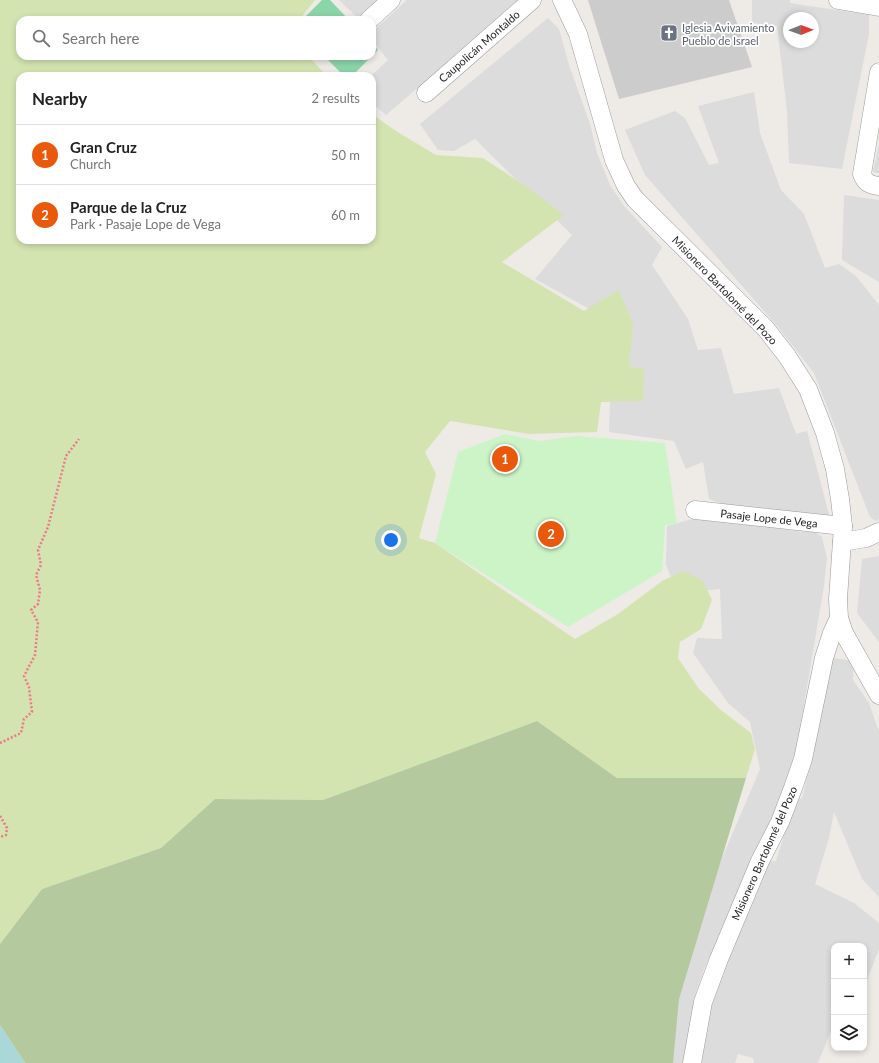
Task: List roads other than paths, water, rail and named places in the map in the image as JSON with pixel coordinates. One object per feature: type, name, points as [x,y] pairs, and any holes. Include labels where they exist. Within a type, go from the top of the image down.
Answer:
[{"type":"street","points":[[373,16],[391,0]]},
{"type":"street","name":"Caupolicán Montaldo","points":[[426,92],[532,0]]},
{"type":"street","name":"Misionero Bartolomé del Pozo","points":[[562,0],[578,34],[614,160],[626,186],[636,199],[766,329],[787,356],[808,389],[824,432],[835,469],[843,534],[838,599],[839,618],[844,633],[879,695]]},
{"type":"street","points":[[838,0],[879,6]]},
{"type":"street","points":[[879,72],[862,174],[864,180],[868,183],[879,186]]},
{"type":"street","name":"Pasaje Lope de Vega","points":[[695,510],[866,538],[879,532]]},
{"type":"street","name":"Misionero Bartolomé del Pozo","points":[[692,1063],[703,1002],[719,959],[757,868],[780,822],[801,766],[824,658],[832,633],[839,618]]},
{"type":"water","points":[[0,1025],[25,1063],[0,1063]]},
{"type":"place","name":"Iglesia Avivamiento Pueblo de Israel","points":[[669,33]]},
{"type":"place","name":"Gran Cruz","points":[[505,459]]},
{"type":"place","name":"Parque de la Cruz","points":[[551,534]]}]
